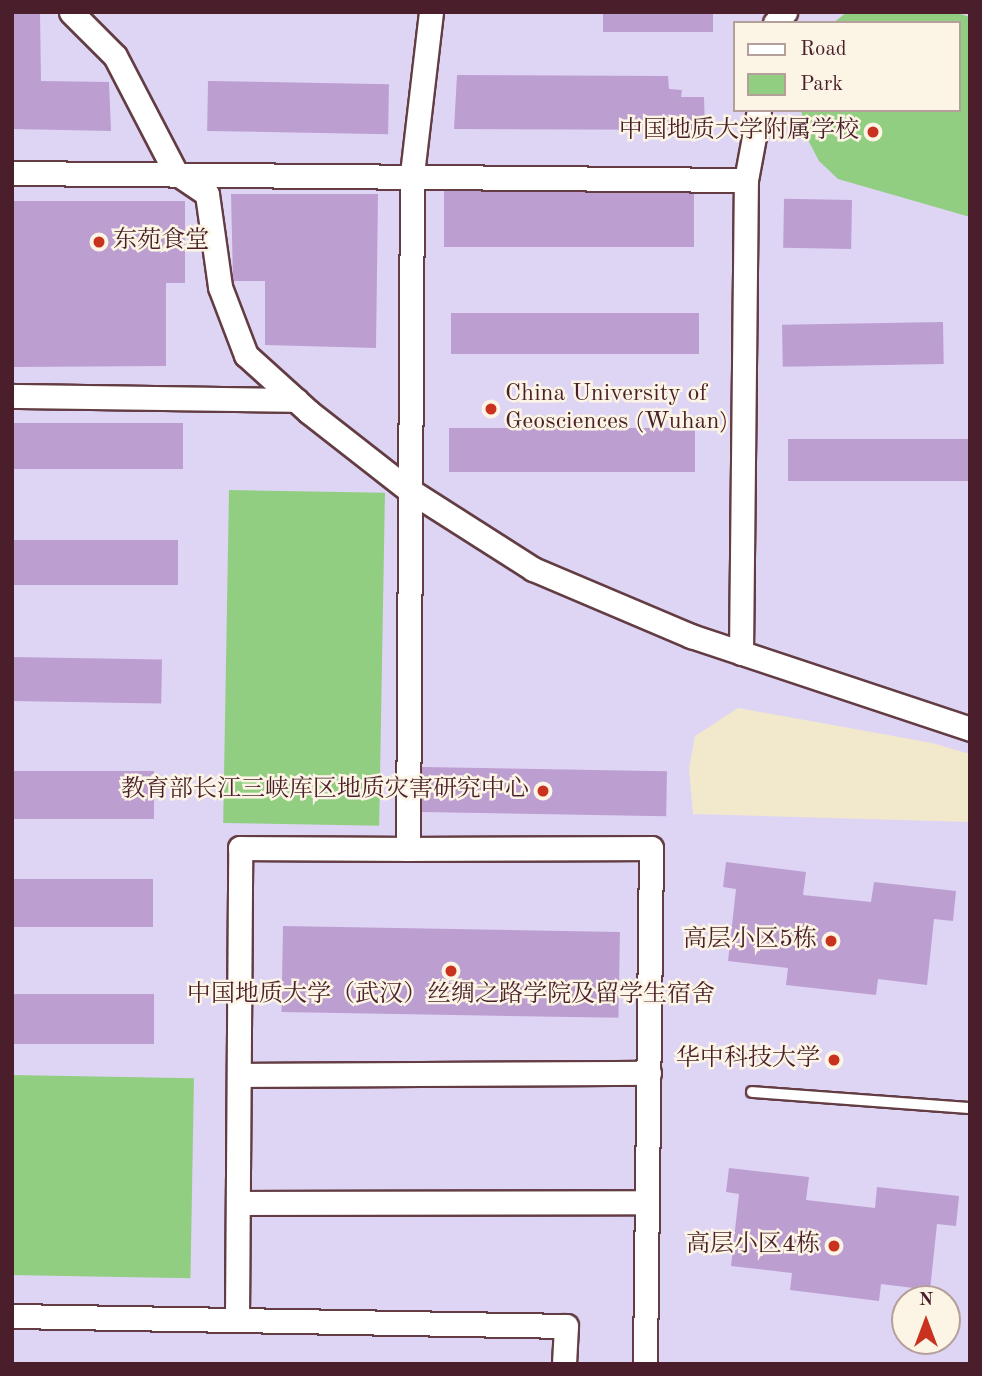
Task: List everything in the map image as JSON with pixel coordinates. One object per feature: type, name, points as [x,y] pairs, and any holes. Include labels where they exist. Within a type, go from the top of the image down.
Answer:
[{"type":"street","points":[[71,12],[115,56],[176,173],[206,194],[220,287],[246,355],[296,400],[409,490],[533,569],[741,653],[970,729]]},
{"type":"street","points":[[408,849],[412,174],[431,12]]},
{"type":"street","points":[[741,653],[746,180],[759,112]]},
{"type":"street","points":[[12,173],[412,174],[746,180]]},
{"type":"street","points":[[12,396],[296,400]]},
{"type":"street","points":[[237,1318],[240,848],[651,848],[645,1364]]},
{"type":"street","points":[[239,1075],[649,1073]]},
{"type":"street","points":[[238,1203],[647,1202]]},
{"type":"street","points":[[12,1316],[566,1326],[564,1364]]},
{"type":"lane","points":[[752,1092],[970,1108]]},
{"type":"shaded area","name":"China University of Geosciences (Wuhan)","points":[[12,12],[970,12],[970,754],[932,743],[738,708],[695,736],[689,768],[693,814],[970,822],[970,1364],[12,1364]]},
{"type":"green space","name":"中国地质大学附属学校","points":[[847,12],[954,12],[970,17],[970,217],[838,179],[819,161],[806,136],[801,112],[961,112],[961,21],[836,21]]},
{"type":"green space","points":[[229,490],[385,493],[379,826],[223,823]]},
{"type":"green space","points":[[12,1075],[194,1078],[190,1278],[12,1275]]},
{"type":"building","points":[[12,12],[40,12],[41,81],[109,82],[111,131],[12,129]]},
{"type":"building","points":[[603,12],[713,12],[713,32],[603,32]]},
{"type":"building","points":[[457,75],[668,76],[669,89],[682,90],[681,97],[704,97],[705,130],[454,129]]},
{"type":"building","points":[[208,81],[389,84],[388,134],[207,131]]},
{"type":"building","points":[[444,191],[694,191],[694,247],[444,247]]},
{"type":"building","points":[[231,194],[378,194],[376,348],[265,345],[265,281],[233,281]]},
{"type":"building","points":[[784,199],[852,200],[851,249],[783,248]]},
{"type":"building","points":[[12,201],[185,201],[185,283],[166,283],[166,366],[12,367]]},
{"type":"building","points":[[451,313],[699,313],[699,354],[451,354]]},
{"type":"building","points":[[943,322],[944,364],[783,367],[782,325]]},
{"type":"building","points":[[12,423],[183,423],[183,469],[12,469]]},
{"type":"building","points":[[449,428],[695,428],[695,472],[449,472]]},
{"type":"building","points":[[788,439],[970,439],[970,481],[788,481]]},
{"type":"building","points":[[12,540],[178,540],[178,585],[12,585]]},
{"type":"building","points":[[12,657],[162,660],[161,704],[12,701]]},
{"type":"building","name":"教育部长江三峡库区地质灾害研究中心","points":[[422,767],[667,771],[666,816],[421,812]]},
{"type":"building","points":[[12,771],[154,771],[154,819],[12,819]]},
{"type":"building","name":"高层小区5栋","points":[[726,862],[806,872],[803,895],[871,902],[874,882],[956,891],[953,921],[934,919],[927,985],[878,979],[876,995],[786,985],[788,968],[728,961],[736,889],[723,887]]},
{"type":"building","points":[[12,879],[153,879],[153,927],[12,927]]},
{"type":"building","name":"中国地质大学（武汉）丝绸之路学院及留学生宿舍","points":[[283,926],[620,932],[618,1018],[281,1012]]},
{"type":"building","points":[[12,994],[154,994],[154,1044],[12,1044]]},
{"type":"building","name":"高层小区4栋","points":[[729,1168],[809,1177],[806,1200],[875,1208],[877,1187],[959,1196],[956,1226],[937,1224],[931,1285],[881,1284],[879,1301],[790,1290],[792,1273],[731,1266],[739,1194],[726,1192]]},
{"type":"place","name":"中国地质大学附属学校","points":[[873,132]]},
{"type":"place","name":"东苑食堂","points":[[99,242]]},
{"type":"place","name":"China University of Geosciences (Wuhan)","points":[[491,409]]},
{"type":"place","name":"教育部长江三峡库区地质灾害研究中心","points":[[543,791]]},
{"type":"place","name":"高层小区5栋","points":[[831,941]]},
{"type":"place","name":"中国地质大学（武汉）丝绸之路学院及留学生宿舍","points":[[451,971]]},
{"type":"place","name":"华中科技大学","points":[[834,1060]]},
{"type":"place","name":"高层小区4栋","points":[[834,1246]]}]
